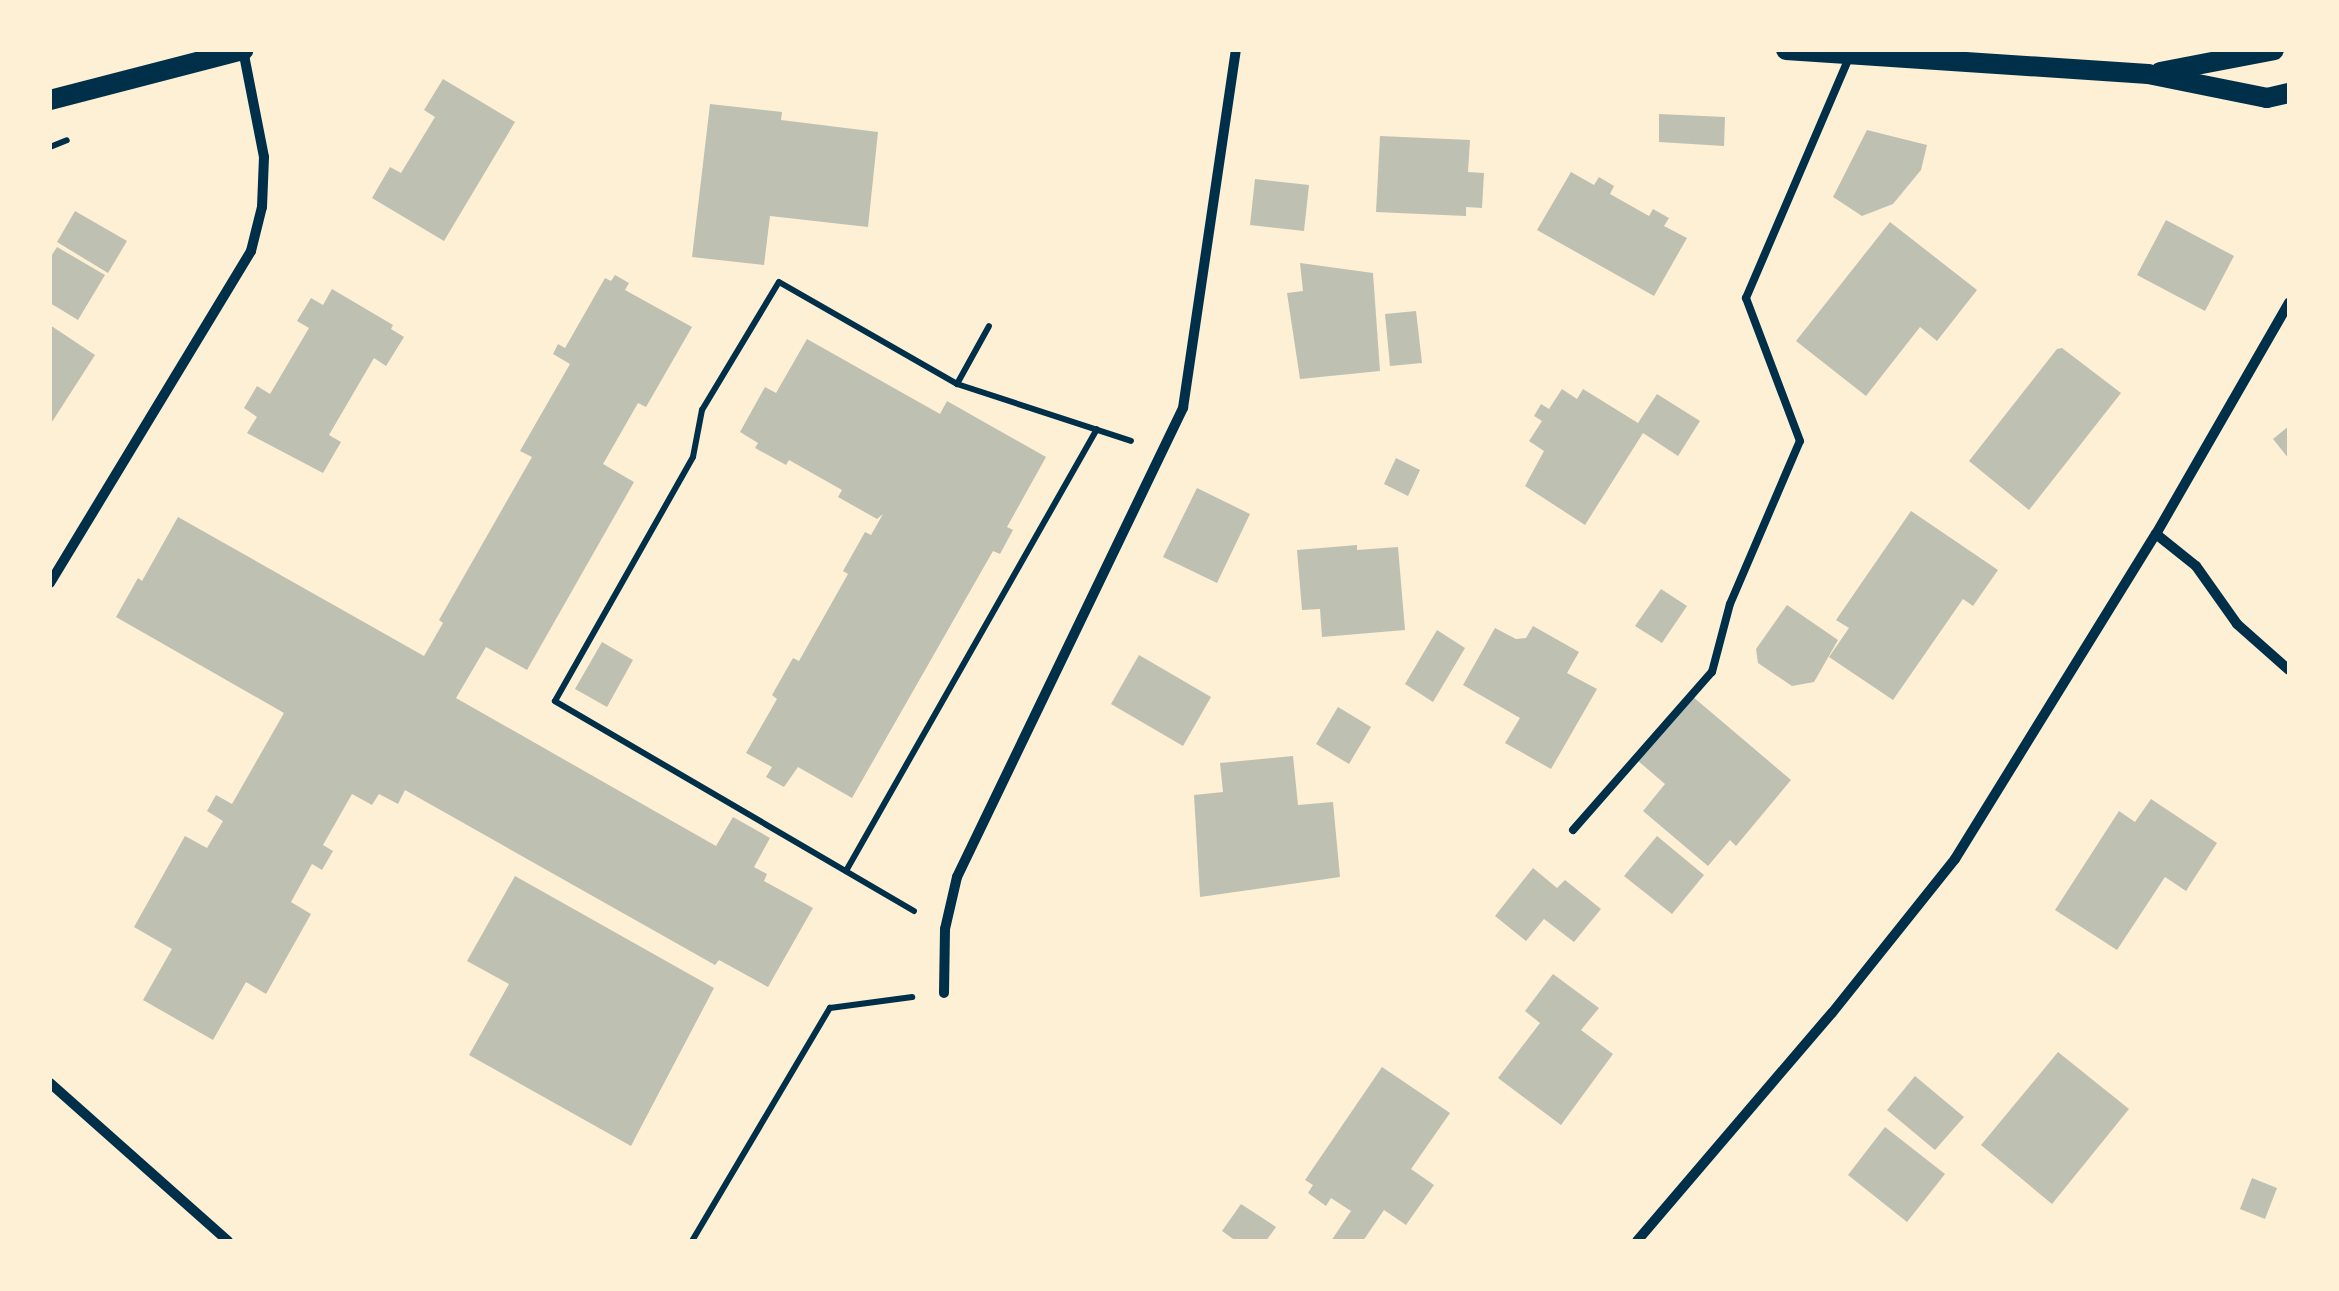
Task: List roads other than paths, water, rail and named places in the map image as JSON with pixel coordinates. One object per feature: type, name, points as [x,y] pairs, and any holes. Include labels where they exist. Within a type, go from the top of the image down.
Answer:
[{"type":"main road","points":[[50,100],[244,50]]},
{"type":"main road","points":[[1786,50],[2148,74],[2266,98],[2289,92]]},
{"type":"main road","points":[[2148,74],[2274,50]]},
{"type":"street","points":[[50,583],[251,252],[262,208],[264,157],[244,50]]},
{"type":"street","points":[[944,993],[945,929],[956,877],[1182,408],[1236,50]]},
{"type":"street","points":[[1637,1241],[1832,1013],[1955,859],[2156,534],[2289,303]]},
{"type":"street","points":[[2156,534],[2196,566],[2237,624],[2289,670]]},
{"type":"street","points":[[50,1083],[228,1241]]},
{"type":"lane","points":[[1572,830],[1712,672],[1730,604],[1800,441],[1746,298],[1851,54]]}]
